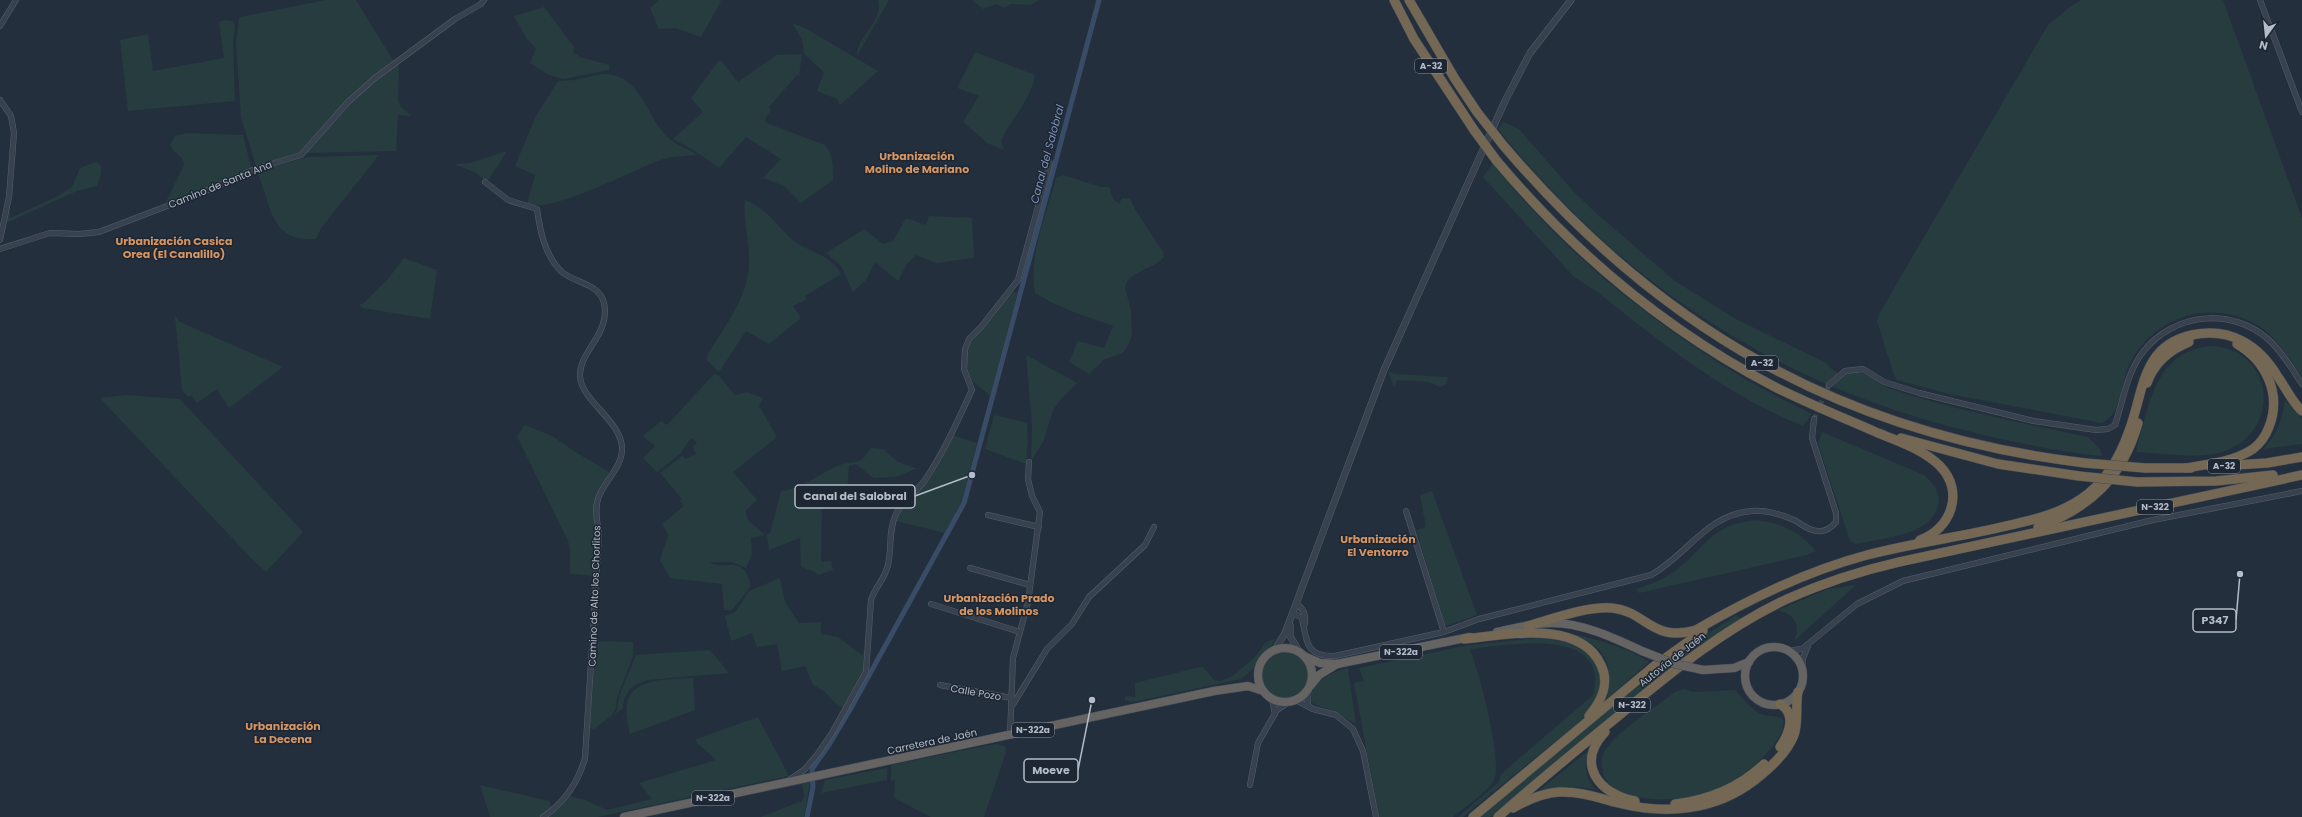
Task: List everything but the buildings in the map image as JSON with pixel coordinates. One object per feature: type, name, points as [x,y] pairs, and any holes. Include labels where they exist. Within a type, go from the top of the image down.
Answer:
[{"type":"highway","name":"A-32","points":[[1394,0],[1414,39],[1474,130],[1496,160],[1557,227],[1600,267],[1659,316],[1704,347],[1746,372],[1834,413]]},
{"type":"highway","name":"A-32","points":[[1409,0],[1455,79],[1477,112],[1503,145],[1552,200],[1625,270],[1704,328],[1785,375],[1853,407],[1924,431],[2019,453],[2145,468],[2186,468],[2267,463],[2302,456]]},
{"type":"highway","points":[[1896,548],[2033,520],[2069,507],[2083,497],[2107,473],[2122,450],[2130,429],[2147,368],[2162,350],[2174,341],[2189,335],[2216,333],[2233,336],[2252,346],[2263,356],[2302,411]]},
{"type":"highway","points":[[2008,537],[2064,516],[2093,497],[2103,487],[2124,461],[2135,436],[2149,378],[2157,364],[2169,352],[2191,341],[2204,339],[2221,339],[2234,343],[2254,356],[2264,368],[2270,379],[2274,397],[2272,418],[2266,435],[2255,448],[2240,456],[2225,462],[2186,468]]},
{"type":"highway","points":[[1834,413],[1896,436],[1954,453],[1998,464],[2079,476],[2137,482],[2216,481],[2302,471]]},
{"type":"highway","points":[[1834,413],[1920,452],[1940,466],[1948,476],[1953,500],[1946,520],[1928,537],[1896,548]]},
{"type":"highway","name":"N-322","points":[[2008,537],[2302,474]]},
{"type":"highway","name":"Autovía de Jaén","points":[[1499,817],[1631,706],[1714,640],[1775,605],[1818,586],[1862,571],[2008,537]]},
{"type":"highway","name":"N-322","points":[[1742,606],[1812,573],[1861,557],[1896,548]]},
{"type":"highway","points":[[1528,626],[1590,610],[1612,608],[1627,613],[1662,632],[1684,634],[1696,630],[1742,606]]},
{"type":"highway","name":"Autovía de Jaén","points":[[1473,817],[1681,646],[1742,606]]},
{"type":"highway","points":[[1528,626],[1552,623],[1580,627],[1618,640],[1676,664],[1703,670],[1731,672],[1745,675]]},
{"type":"highway","name":"N-322a","points":[[1274,651],[1290,649],[1320,663],[1337,664],[1528,626]]},
{"type":"highway","points":[[1464,639],[1519,634],[1547,635],[1572,638],[1586,645],[1599,660],[1605,681],[1602,696],[1597,706],[1577,732]]},
{"type":"highway","points":[[1499,817],[1526,801],[1558,792],[1574,792],[1651,810],[1686,809],[1713,803],[1748,785],[1782,754],[1794,734],[1798,692],[1802,681],[1802,669],[1797,658],[1780,647],[1766,648],[1754,655],[1749,662],[1745,675],[1748,688],[1756,698],[1767,704],[1780,704],[1790,700],[1798,692]]},
{"type":"highway","points":[[1244,686],[1255,676],[1264,659],[1274,651]]},
{"type":"highway","points":[[1302,654],[1311,668],[1312,676],[1308,689]]},
{"type":"highway","points":[[1703,670],[1734,668],[1749,662]]},
{"type":"highway","name":"N-322a","points":[[1292,701],[1308,689],[1319,675],[1337,664]]},
{"type":"highway","points":[[1260,665],[1259,680],[1263,691]]},
{"type":"highway","name":"Carretera de Jaén","points":[[624,817],[802,778],[1244,686],[1263,691]]},
{"type":"highway","name":"N-322a","points":[[1263,691],[1272,699]]},
{"type":"highway","points":[[1272,699],[1292,701]]},
{"type":"highway","points":[[1631,706],[1597,742],[1592,758],[1594,773],[1605,789],[1619,796],[1651,804],[1669,805],[1703,799],[1718,794],[1759,769],[1773,756],[1788,733],[1790,716],[1787,709],[1780,704]]},
{"type":"street","points":[[0,26],[16,0]]},
{"type":"street","name":"Camino de Santa Ana","points":[[0,249],[50,233],[79,234],[99,232],[204,192],[255,169],[302,155],[348,102],[375,78],[415,47],[484,0]]},
{"type":"street","points":[[1274,651],[1281,643],[1384,370],[1505,101],[1530,53],[1572,0]]},
{"type":"street","points":[[2260,0],[2302,112]]},
{"type":"street","points":[[0,100],[11,116],[14,133],[9,197],[0,240]]},
{"type":"street","points":[[788,781],[804,770],[818,754],[866,672],[871,600],[874,590],[885,578],[888,564],[890,533],[896,514],[906,500],[921,487],[934,467],[972,390],[964,369],[965,349],[969,339],[981,327],[1018,280],[1050,163]]},
{"type":"street","name":"Camino de Alto los Chorlitos","points":[[485,182],[508,200],[537,209],[542,240],[556,265],[572,279],[599,292],[604,301],[605,321],[582,366],[580,376],[586,392],[619,436],[622,448],[620,459],[598,498],[596,508],[599,535],[585,758],[583,768],[567,797],[559,806],[543,817]]},
{"type":"street","points":[[1829,384],[1845,371],[1863,369],[1889,384],[1946,400],[2034,421],[2096,430],[2108,429],[2115,425],[2134,365],[2152,341],[2163,333],[2182,323],[2201,318],[2222,318],[2238,321],[2253,328],[2269,340],[2281,353],[2302,384]]},
{"type":"street","points":[[1293,612],[1302,618],[1304,637],[1311,649],[1327,657],[1444,632],[1478,619],[1652,575],[1665,568],[1678,557],[1703,531],[1718,521],[1734,514],[1752,511],[1770,512],[1817,531],[1832,527],[1836,522],[1836,513],[1812,438],[1814,419]]},
{"type":"street","points":[[1010,735],[1014,658],[1030,585],[1040,512],[1032,496],[1028,479],[1029,462]]},
{"type":"street","points":[[1788,651],[1802,648],[1810,644],[1858,604],[1903,581],[2153,520],[2302,491]]},
{"type":"street","points":[[1406,511],[1444,632]]},
{"type":"street","points":[[988,515],[1038,527]]},
{"type":"street","points":[[1012,707],[1047,649],[1072,624],[1089,597],[1145,545],[1154,528]]},
{"type":"street","points":[[970,568],[1030,585]]},
{"type":"street","points":[[931,604],[1020,632]]},
{"type":"street","points":[[1296,604],[1301,607],[1304,613],[1303,631]]},
{"type":"street","points":[[1290,620],[1290,636],[1302,654]]},
{"type":"street","points":[[1802,669],[1804,652],[1810,644]]},
{"type":"street","name":"Calle Pozo","points":[[940,685],[1012,698]]},
{"type":"street","points":[[1308,689],[1309,706]]},
{"type":"street","points":[[1272,699],[1275,715]]},
{"type":"street","points":[[1250,785],[1258,743],[1281,706],[1292,701],[1309,706],[1313,709],[1336,715],[1345,722],[1358,737],[1363,751],[1376,817]]},
{"type":"green space","points":[[326,0],[356,0],[394,62],[355,92],[298,154],[256,166],[241,117],[236,42],[240,17]]},
{"type":"green space","points":[[659,0],[721,1],[701,37],[675,28],[659,29],[650,8]]},
{"type":"green space","points":[[878,0],[889,0],[857,56],[861,42],[877,16],[879,8]]},
{"type":"green space","points":[[972,0],[1039,0],[1031,5],[1011,4],[1004,8],[997,4],[983,9]]},
{"type":"green space","points":[[2081,0],[2223,0],[2302,218],[2302,377],[2272,336],[2259,326],[2241,318],[2223,313],[2205,313],[2187,316],[2170,322],[2155,332],[2142,345],[2127,369],[2118,404],[2109,418],[2102,423],[1949,394],[1897,380],[1893,372],[1877,321],[1879,314],[2048,25]]},
{"type":"green space","points":[[544,7],[574,47],[573,52],[580,57],[609,65],[609,70],[564,79],[549,75],[530,63],[536,48],[527,39],[514,16]]},
{"type":"green space","points":[[224,20],[233,21],[235,27],[233,42],[235,101],[128,111],[120,40],[148,34],[153,71],[224,58],[219,22]]},
{"type":"green space","points":[[792,23],[805,28],[878,71],[840,105],[837,99],[817,91],[824,72],[804,54],[802,39]]},
{"type":"green space","points":[[975,52],[1035,75],[1033,84],[1025,101],[1001,141],[1004,150],[987,143],[963,122],[979,96],[957,88]]},
{"type":"green space","points":[[778,54],[802,54],[799,76],[797,75],[769,107],[771,110],[765,119],[766,123],[825,145],[830,153],[832,162],[833,180],[801,203],[784,186],[763,178],[781,159],[746,137],[719,168],[695,151],[673,139],[703,112],[691,98],[720,59],[738,82]]},
{"type":"green space","points":[[399,60],[398,100],[400,106],[411,116],[398,115],[396,151],[306,153],[356,96]]},
{"type":"green space","points":[[602,74],[616,76],[626,81],[635,89],[662,131],[674,142],[698,155],[667,158],[596,188],[556,202],[539,205],[527,204],[535,175],[515,166],[536,116],[558,81],[574,80]]},
{"type":"green space","points":[[1503,122],[1519,129],[1573,191],[1596,213],[1675,281],[1736,319],[1826,363],[1835,371],[1840,373],[1862,373],[1887,388],[1915,397],[1989,416],[2088,437],[2100,449],[2102,456],[2055,450],[2008,440],[1976,433],[1904,413],[1836,388],[1772,358],[1711,323],[1653,282],[1598,236],[1547,185],[1498,129]]},
{"type":"green space","points":[[187,133],[243,135],[251,167],[238,176],[165,204],[184,165],[183,159],[173,150],[170,145],[175,136]]},
{"type":"green space","points":[[507,151],[487,182],[476,173],[454,164],[470,163]]},
{"type":"green space","points":[[379,155],[321,228],[316,239],[301,238],[290,235],[281,228],[275,220],[270,210],[258,174],[259,171],[307,157]]},
{"type":"green space","points":[[96,162],[102,169],[97,186],[77,191],[6,223],[10,204],[10,218],[56,197],[72,187],[80,168]]},
{"type":"green space","points":[[1493,163],[1546,225],[1607,281],[1639,307],[1706,354],[1740,376],[1812,414],[1803,426],[1747,399],[1721,383],[1669,348],[1596,291],[1574,277],[1483,177]]},
{"type":"green space","points":[[1063,175],[1101,187],[1109,187],[1113,199],[1119,204],[1122,198],[1130,199],[1163,252],[1164,257],[1154,265],[1137,273],[1128,281],[1125,287],[1131,311],[1132,336],[1126,349],[1121,354],[1105,359],[1089,374],[1069,362],[1078,341],[1104,348],[1113,326],[1064,308],[1035,293],[1034,264],[1036,249],[1056,178]]},
{"type":"green space","points":[[745,200],[753,203],[766,213],[794,241],[826,258],[841,274],[805,296],[806,300],[793,306],[801,318],[769,344],[746,331],[719,372],[707,360],[708,354],[736,309],[746,285],[748,272],[749,252]]},
{"type":"green space","points":[[929,216],[972,218],[974,258],[936,263],[916,255],[907,264],[898,281],[875,262],[866,280],[853,292],[841,266],[826,253],[864,229],[883,244],[893,241],[906,218],[926,225]]},
{"type":"green space","points":[[404,258],[437,270],[430,319],[362,308],[359,304],[363,304],[388,279]]},
{"type":"green space","points":[[1018,291],[990,396],[972,380],[970,376],[966,366],[965,356],[967,346],[974,336],[993,317],[1006,298]]},
{"type":"green space","points":[[175,316],[180,322],[283,367],[229,408],[217,389],[197,403],[191,395],[188,397],[182,390]]},
{"type":"green space","points":[[2215,346],[2232,350],[2241,355],[2252,366],[2260,378],[2263,392],[2263,405],[2260,419],[2253,431],[2243,441],[2220,453],[2208,455],[2171,455],[2136,452],[2151,398],[2158,382],[2167,368],[2179,357],[2195,349]]},
{"type":"green space","points":[[1026,355],[1077,383],[1060,400],[1053,410],[1043,442],[1031,461],[1032,426]]},
{"type":"green space","points":[[1388,371],[1394,374],[1448,377],[1446,384],[1440,387],[1429,382],[1397,380],[1394,387]]},
{"type":"green space","points":[[714,374],[718,375],[735,395],[747,392],[763,398],[759,406],[777,437],[733,472],[757,500],[745,511],[748,520],[765,535],[751,538],[752,554],[746,568],[732,562],[710,562],[715,565],[738,566],[743,569],[747,575],[751,586],[732,610],[724,610],[722,584],[670,578],[660,560],[668,535],[662,524],[684,506],[680,501],[682,499],[660,473],[682,456],[686,459],[696,454],[693,447],[697,442],[691,438],[680,454],[657,472],[643,458],[655,446],[643,436],[661,421],[667,425]]},
{"type":"green space","points":[[126,395],[180,399],[303,532],[266,572],[100,398]]},
{"type":"green space","points":[[2285,400],[2302,419],[2302,444],[2263,449],[2268,444],[2278,427]]},
{"type":"green space","points":[[994,415],[1027,423],[1028,440],[1026,464],[985,449]]},
{"type":"green space","points":[[525,425],[552,436],[609,472],[595,501],[597,541],[594,576],[570,574],[570,549],[568,541],[517,436]]},
{"type":"green space","points":[[1822,432],[1924,475],[1934,485],[1938,492],[1938,506],[1933,516],[1926,524],[1916,530],[1904,534],[1856,544],[1850,541],[1818,444]]},
{"type":"green space","points":[[952,435],[977,443],[961,503],[945,533],[896,521],[904,505],[921,490],[933,474]]},
{"type":"green space","points":[[871,448],[883,449],[898,462],[921,470],[915,469],[896,477],[875,478],[856,464],[849,466],[846,503],[843,507],[822,505],[821,562],[831,561],[833,570],[818,575],[801,566],[800,538],[769,550],[767,535],[770,533],[781,491],[789,490],[804,484],[842,464],[861,460]]},
{"type":"green space","points":[[1432,491],[1477,615],[1445,626],[1416,530],[1426,527],[1420,495]]},
{"type":"green space","points":[[1755,520],[1773,523],[1789,529],[1803,538],[1816,551],[1807,555],[1639,593],[1636,589],[1656,582],[1675,571],[1718,532],[1739,523]]},
{"type":"green space","points":[[780,578],[785,602],[799,623],[821,622],[821,634],[838,637],[862,655],[866,649],[864,671],[844,708],[838,706],[824,691],[813,685],[805,666],[782,671],[777,644],[757,647],[752,633],[731,641],[725,616],[735,612],[749,591]]},
{"type":"green space","points":[[1856,585],[1795,640],[1797,629],[1795,621],[1789,615],[1778,610],[1828,589]]},
{"type":"green space","points":[[1736,615],[1743,619],[1681,661],[1672,658]]},
{"type":"green space","points":[[1561,631],[1595,639],[1618,647],[1649,662],[1607,699],[1609,672],[1607,662],[1602,653],[1586,640]]},
{"type":"green space","points":[[1276,638],[1270,648],[1250,672],[1241,679],[1133,702],[1125,700],[1125,696],[1135,697],[1135,683],[1200,667],[1203,667],[1214,680],[1220,681],[1233,676],[1256,656],[1265,643]]},
{"type":"green space","points":[[1537,638],[1554,639],[1575,646],[1588,655],[1597,665],[1601,680],[1599,691],[1596,701],[1586,715],[1463,817],[1458,817],[1499,782],[1501,774],[1593,695],[1595,682],[1595,674],[1588,660],[1576,651],[1560,646],[1521,644],[1470,649],[1484,695],[1493,736],[1496,769],[1494,780],[1487,789],[1453,817],[1379,817],[1354,683],[1364,681],[1359,668],[1469,645]]},
{"type":"green space","points":[[594,641],[633,642],[633,656],[617,698],[616,708],[612,715],[594,729],[589,728]]},
{"type":"green space","points":[[710,650],[729,673],[648,680],[642,682],[637,684],[627,693],[623,708],[614,715],[617,710],[620,694],[636,655]]},
{"type":"green space","points":[[1280,652],[1290,652],[1298,656],[1304,662],[1308,670],[1308,680],[1304,688],[1298,694],[1290,698],[1280,698],[1272,694],[1266,688],[1262,680],[1262,670],[1266,662],[1272,656]]},
{"type":"green space","points":[[1663,664],[1672,667],[1490,817],[1477,817]]},
{"type":"green space","points":[[1348,668],[1356,724],[1336,712],[1312,703],[1311,696],[1312,690],[1321,680],[1335,672]]},
{"type":"green space","points":[[693,678],[695,710],[630,734],[626,708],[630,695],[636,688],[654,681]]},
{"type":"green space","points":[[1683,689],[1693,692],[1735,690],[1759,713],[1783,719],[1782,729],[1778,739],[1771,749],[1750,769],[1729,784],[1704,794],[1679,799],[1663,799],[1632,796],[1619,791],[1609,783],[1603,773],[1601,761],[1605,750],[1611,742],[1628,727],[1675,692]]},
{"type":"green space","points":[[758,717],[789,776],[598,817],[546,817],[558,809],[569,796],[585,800],[607,810],[652,799],[639,783],[716,760],[697,743],[696,739]]},
{"type":"green space","points":[[995,744],[1005,746],[1006,752],[984,817],[931,817],[894,798],[895,780],[891,781],[891,765]]},
{"type":"green space","points":[[1588,751],[1586,772],[1592,786],[1596,790],[1566,787],[1552,788],[1537,792]]},
{"type":"green space","points":[[887,768],[887,780],[821,793],[825,780]]},
{"type":"green space","points":[[810,781],[804,817],[761,817],[802,801],[804,797],[802,783]]},
{"type":"green space","points":[[480,785],[549,801],[552,808],[541,817],[490,817]]},
{"type":"waterway","name":"Canal del Salobral","points":[[807,817],[813,787],[812,769],[829,745],[851,708],[964,503],[1099,0]]},
{"type":"tunnel","points":[[1814,419],[1829,385]]},
{"type":"place","name":"Canal del Salobral","points":[[972,475]]},
{"type":"place","name":"P347","points":[[2240,574]]},
{"type":"place","name":"Moeve","points":[[1092,700]]},
{"type":"district","name":"Urbanización Molino de Mariano","points":[[917,162]]},
{"type":"district","name":"Urbanización Casica Orea (El Canalillo)","points":[[174,247]]},
{"type":"district","name":"Urbanización El Ventorro","points":[[1378,545]]},
{"type":"district","name":"Urbanización Prado de los Molinos","points":[[999,604]]},
{"type":"district","name":"Urbanización La Decena","points":[[283,732]]}]
